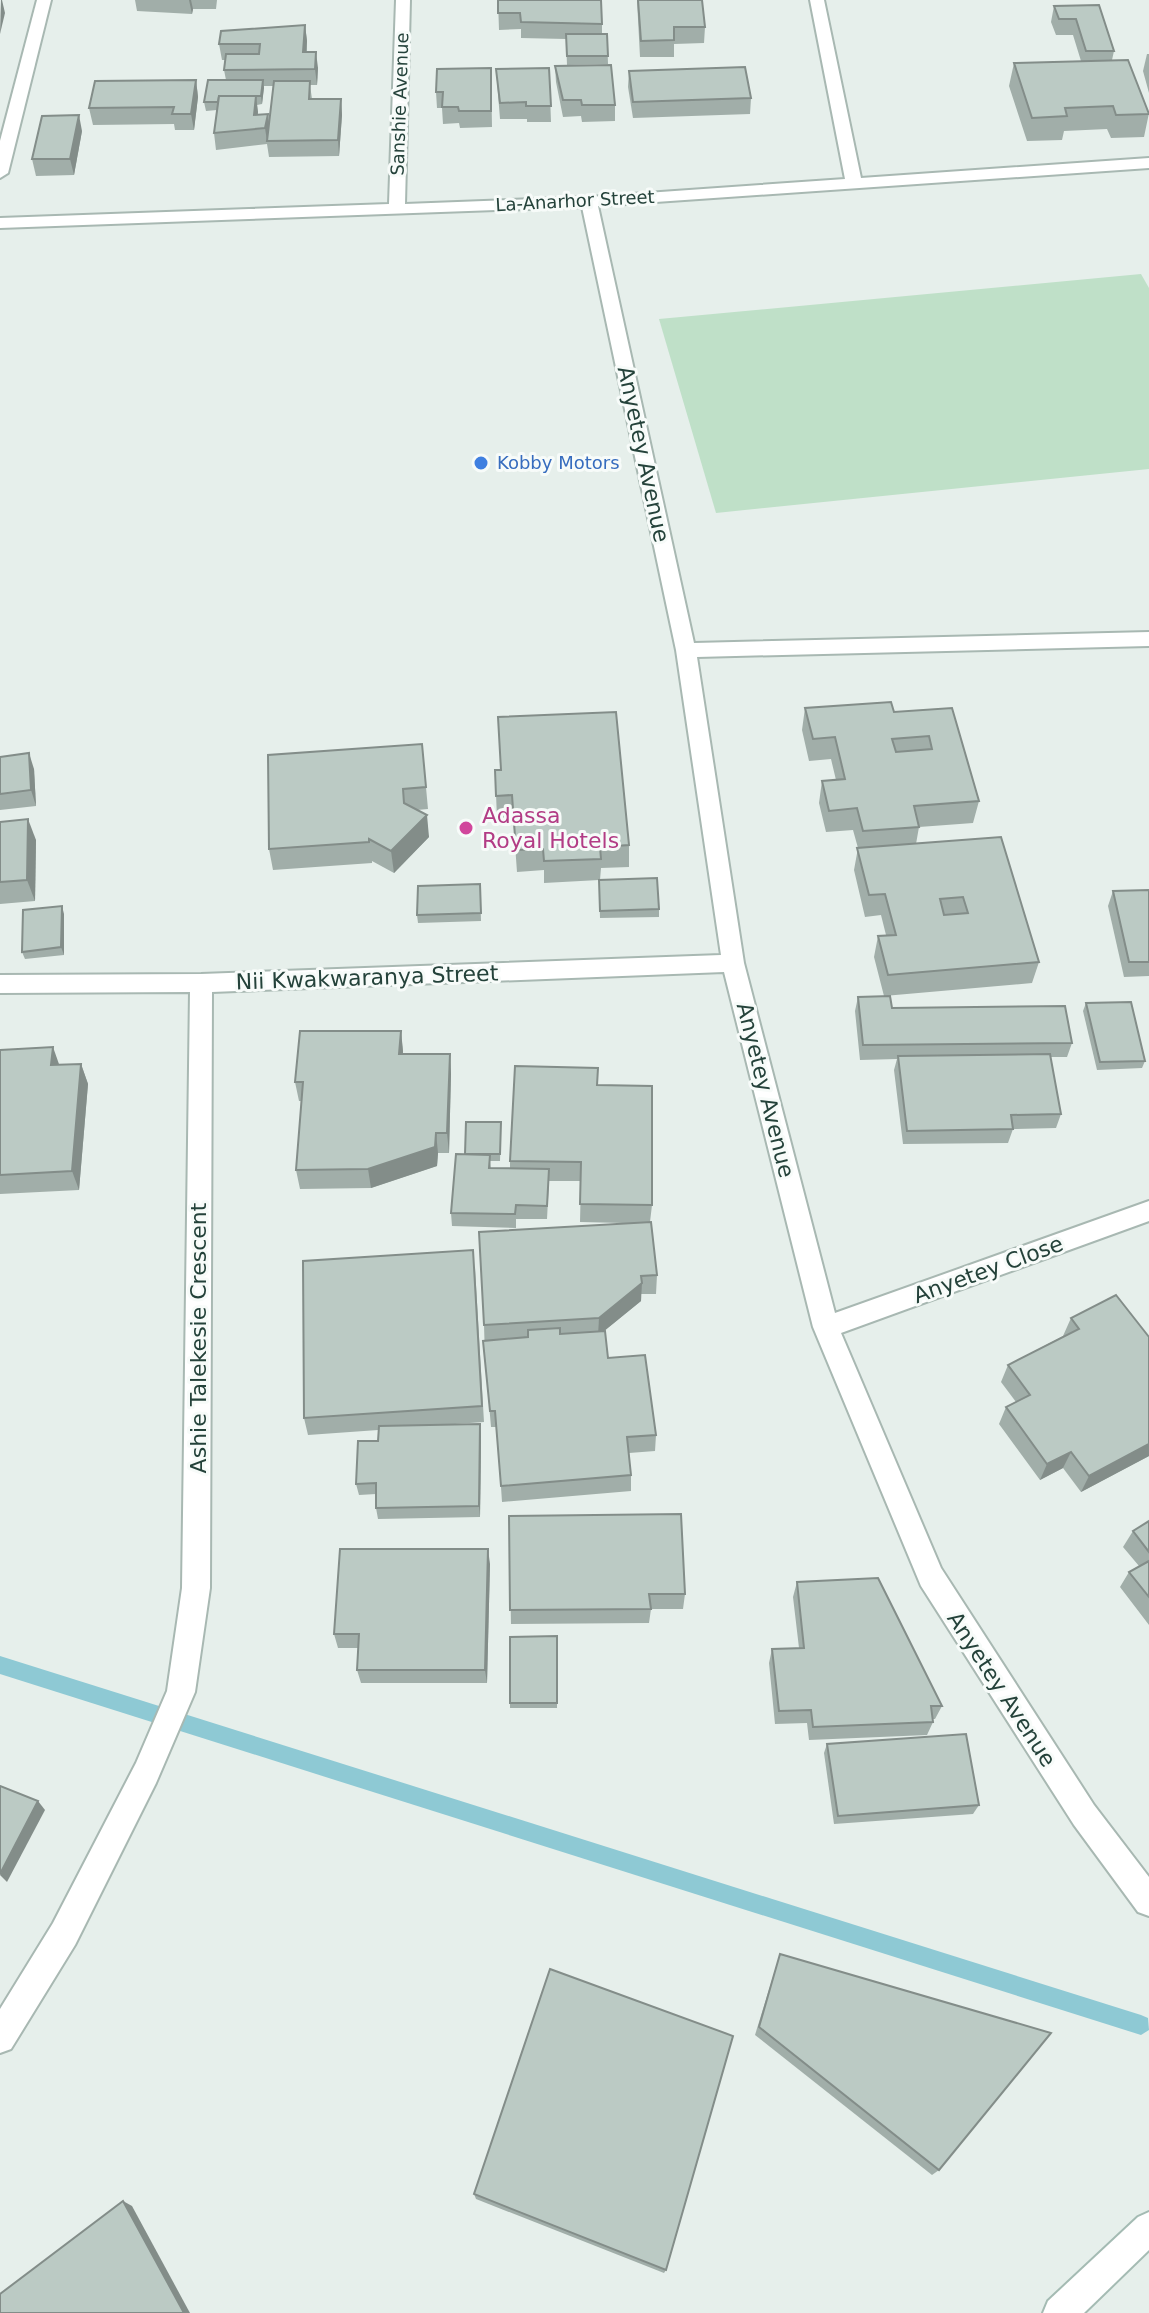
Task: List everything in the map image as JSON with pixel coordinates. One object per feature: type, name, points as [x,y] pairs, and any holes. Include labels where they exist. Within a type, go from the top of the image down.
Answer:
[{"type":"street","points":[[0,173],[44,0]]},
{"type":"street","name":"Sanshie Avenue","points":[[397,208],[403,0]]},
{"type":"street","points":[[817,0],[854,182]]},
{"type":"street","name":"La-Anarhor Street","points":[[0,223],[589,202],[1149,163]]},
{"type":"street","name":"Anyetey Avenue","points":[[589,202],[686,650],[733,963],[826,1327],[931,1577],[1084,1815],[1149,1901]]},
{"type":"street","points":[[686,650],[1149,639]]},
{"type":"street","name":"Nii Kwakwaranya Street","points":[[0,984],[201,983],[733,963]]},
{"type":"street","name":"Ashie Talekesie Crescent","points":[[0,2038],[64,1934],[146,1773],[181,1692],[196,1588],[201,983]]},
{"type":"street","name":"Anyetey Close","points":[[826,1327],[1149,1211]]},
{"type":"street","points":[[1060,2313],[1149,2228]]},
{"type":"green space","points":[[1141,274],[1149,288],[1149,469],[716,513],[659,319]]},
{"type":"building","points":[[498,0],[601,0],[602,24],[521,22],[520,13],[498,13]]},
{"type":"building","points":[[638,0],[702,0],[705,27],[674,27],[674,40],[641,41]]},
{"type":"building","points":[[1099,5],[1114,51],[1086,51],[1076,19],[1059,19],[1054,6]]},
{"type":"building","points":[[305,25],[303,52],[316,52],[315,69],[224,70],[226,54],[259,54],[260,44],[219,44],[221,31]]},
{"type":"building","points":[[566,34],[607,34],[608,56],[567,56]]},
{"type":"building","points":[[1128,60],[1149,114],[1116,115],[1113,106],[1065,108],[1067,116],[1032,118],[1014,63]]},
{"type":"building","points":[[611,65],[615,105],[582,105],[581,100],[563,100],[555,66]]},
{"type":"building","points":[[745,67],[751,98],[633,102],[629,71]]},
{"type":"building","points":[[491,68],[491,111],[459,111],[458,107],[442,107],[443,92],[436,92],[437,69]]},
{"type":"building","points":[[549,68],[551,106],[526,106],[526,102],[500,103],[496,69]]},
{"type":"building","points":[[196,80],[191,114],[172,114],[174,107],[89,108],[95,81]]},
{"type":"building","points":[[208,80],[263,80],[261,96],[219,96],[218,102],[204,102]]},
{"type":"building","points":[[274,81],[310,81],[309,99],[341,99],[338,140],[267,141]]},
{"type":"building","points":[[219,96],[256,96],[254,115],[268,114],[265,128],[214,133]]},
{"type":"building","points":[[79,115],[70,159],[32,159],[42,116]]},
{"type":"building","points":[[891,702],[894,712],[952,708],[979,801],[914,806],[919,827],[863,831],[857,808],[829,811],[822,781],[845,779],[835,737],[813,739],[805,708]],"holes":[[[929,736],[932,749],[896,752],[892,739]]]},
{"type":"building","points":[[616,712],[629,845],[600,847],[601,859],[544,861],[543,849],[516,850],[512,795],[496,796],[495,770],[501,770],[498,717]]},
{"type":"building","points":[[422,744],[426,787],[403,789],[404,803],[427,815],[391,851],[369,839],[369,842],[269,849],[268,755]]},
{"type":"building","points":[[29,753],[31,790],[0,794],[0,757]]},
{"type":"building","points":[[28,819],[27,880],[0,882],[0,822]]},
{"type":"building","points":[[1001,837],[1039,962],[888,975],[878,936],[896,935],[885,894],[869,895],[857,848]],"holes":[[[963,897],[968,913],[944,915],[940,899]]]},
{"type":"building","points":[[657,878],[659,909],[600,911],[599,880]]},
{"type":"building","points":[[480,884],[481,913],[417,915],[418,886]]},
{"type":"building","points":[[1149,890],[1149,962],[1129,962],[1113,891]]},
{"type":"building","points":[[62,906],[61,947],[22,952],[23,910]]},
{"type":"building","points":[[890,996],[892,1008],[1065,1006],[1072,1043],[863,1045],[858,997]]},
{"type":"building","points":[[1131,1002],[1145,1061],[1100,1062],[1086,1003]]},
{"type":"building","points":[[300,1031],[401,1031],[399,1054],[450,1054],[447,1133],[436,1133],[435,1147],[368,1169],[296,1170],[303,1082],[295,1082]]},
{"type":"building","points":[[53,1047],[51,1065],[81,1064],[72,1171],[0,1175],[0,1050]]},
{"type":"building","points":[[1050,1054],[1061,1114],[1011,1115],[1013,1129],[907,1131],[898,1056]]},
{"type":"building","points":[[515,1066],[598,1068],[597,1085],[652,1086],[652,1205],[580,1204],[581,1162],[510,1161]]},
{"type":"building","points":[[466,1122],[501,1122],[500,1154],[465,1154]]},
{"type":"building","points":[[456,1154],[490,1155],[489,1168],[549,1169],[547,1206],[516,1205],[515,1214],[451,1213]]},
{"type":"building","points":[[651,1222],[657,1275],[641,1276],[642,1283],[599,1318],[484,1325],[479,1232]]},
{"type":"building","points":[[473,1250],[482,1406],[304,1418],[303,1261]]},
{"type":"building","points":[[1116,1295],[1149,1337],[1149,1444],[1089,1476],[1071,1452],[1047,1464],[1006,1407],[1030,1395],[1008,1365],[1079,1329],[1071,1318]]},
{"type":"building","points":[[560,1328],[560,1334],[605,1331],[608,1358],[645,1355],[656,1435],[627,1437],[631,1475],[501,1486],[495,1411],[490,1411],[483,1341],[528,1337],[528,1330]]},
{"type":"building","points":[[480,1424],[479,1506],[376,1508],[376,1483],[356,1484],[358,1441],[378,1441],[379,1426]]},
{"type":"building","points":[[681,1514],[685,1594],[649,1594],[651,1609],[510,1610],[509,1516]]},
{"type":"building","points":[[1149,1521],[1149,1552],[1133,1531]]},
{"type":"building","points":[[340,1549],[488,1549],[485,1670],[357,1670],[359,1634],[334,1634]]},
{"type":"building","points":[[1149,1561],[1149,1597],[1129,1572]]},
{"type":"building","points":[[878,1578],[942,1706],[931,1706],[933,1722],[813,1727],[811,1710],[779,1711],[772,1649],[804,1648],[797,1582]]},
{"type":"building","points":[[557,1636],[557,1703],[510,1703],[510,1637]]},
{"type":"building","points":[[966,1734],[979,1805],[838,1816],[827,1744]]},
{"type":"building","points":[[0,1786],[38,1801],[0,1874]]},
{"type":"building","points":[[780,1954],[1051,2033],[939,2170],[759,2027]]},
{"type":"building","points":[[550,1969],[733,2036],[666,2270],[474,2194]]},
{"type":"building","points":[[123,2201],[184,2313],[0,2313],[0,2294]]},
{"type":"waterway","points":[[0,1665],[1141,2025]]},
{"type":"place","name":"Kobby Motors","points":[[481,463]]},
{"type":"place","name":"Adassa Royal Hotels","points":[[466,828]]}]
